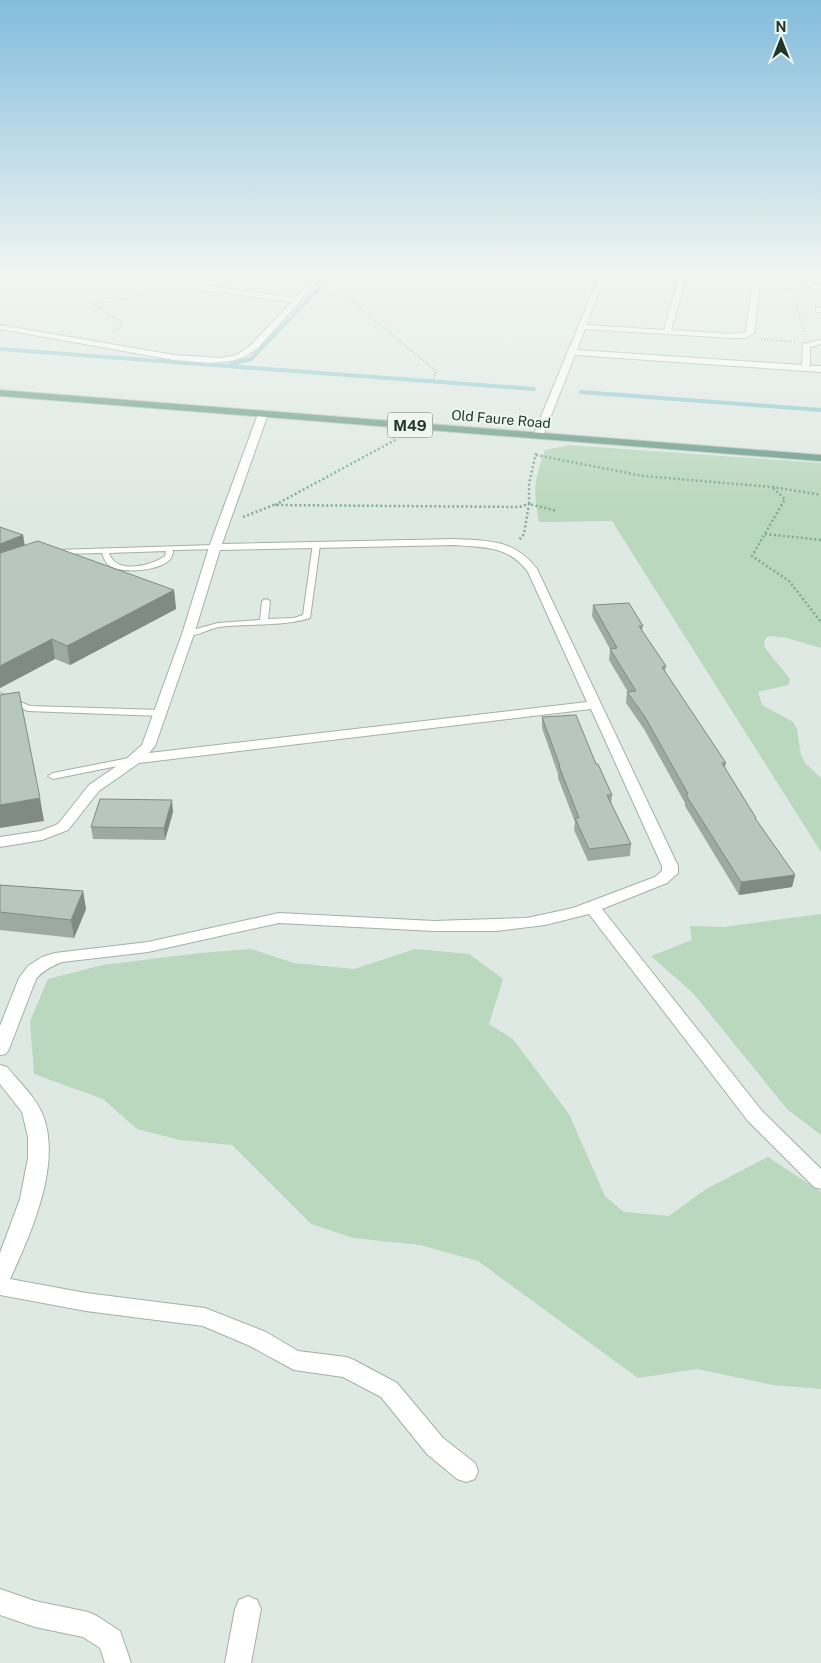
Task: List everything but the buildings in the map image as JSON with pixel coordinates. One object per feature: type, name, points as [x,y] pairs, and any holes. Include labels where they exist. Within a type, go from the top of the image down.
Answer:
[{"type":"main road","name":"Old Faure Road","points":[[0,393],[821,458]]},
{"type":"street","points":[[141,352],[176,357],[220,360],[234,359],[248,352]]},
{"type":"street","points":[[538,436],[572,352],[821,368]]},
{"type":"street","points":[[806,352],[806,368]]},
{"type":"street","points":[[0,842],[51,832],[64,827],[82,800],[95,787],[138,759],[148,746],[188,634],[214,547],[263,414]]},
{"type":"street","points":[[0,1049],[28,978],[39,966],[61,957],[148,947],[279,918],[473,927],[529,922],[594,908],[662,880],[670,873],[670,866],[533,571],[521,556],[511,550],[493,546],[456,542],[214,547]]},
{"type":"street","points":[[138,759],[594,705]]},
{"type":"street","points":[[594,908],[755,1116],[821,1180]]},
{"type":"street","points":[[0,1072],[27,1104],[34,1118],[38,1162],[34,1186],[19,1233],[0,1277]]},
{"type":"street","points":[[0,1286],[86,1302],[205,1317],[258,1339],[294,1360],[346,1367],[389,1390],[435,1446],[466,1471]]},
{"type":"street","points":[[0,1602],[35,1614],[88,1625],[111,1640],[118,1663]]},
{"type":"street","points":[[238,1663],[248,1610]]},
{"type":"lane","points":[[188,634],[218,625],[295,620],[307,616],[316,545]]},
{"type":"lane","points":[[45,554],[105,550],[214,547]]},
{"type":"lane","points":[[105,550],[112,564],[137,568],[161,562],[168,557],[170,549]]},
{"type":"lane","points":[[264,621],[266,601]]},
{"type":"lane","points":[[192,618],[218,625]]},
{"type":"lane","points":[[0,696],[28,708],[161,713]]},
{"type":"lane","points":[[53,776],[138,759]]},
{"type":"path","points":[[413,352],[436,371],[433,381]]},
{"type":"path","points":[[222,526],[274,505],[420,426]]},
{"type":"path","points":[[511,550],[524,534],[529,504],[526,491],[535,465],[538,436]]},
{"type":"path","points":[[536,455],[643,476],[773,487],[821,494]]},
{"type":"path","points":[[773,487],[785,499],[752,556],[789,581],[821,622]]},
{"type":"path","points":[[274,505],[520,507],[529,504],[557,512]]},
{"type":"path","points":[[765,534],[821,540]]},
{"type":"green space","points":[[569,445],[821,463],[821,648],[787,638],[768,636],[764,641],[765,648],[790,679],[788,685],[758,692],[762,705],[793,722],[797,729],[801,755],[805,763],[821,778],[821,852],[612,521],[539,522],[535,493],[537,477],[545,450]]},
{"type":"green space","points":[[821,914],[821,1135],[787,1109],[693,993],[651,956],[692,940],[690,926],[723,927]]},
{"type":"green space","points":[[251,949],[294,963],[354,969],[415,949],[469,954],[503,979],[489,1024],[513,1039],[569,1114],[605,1196],[624,1212],[669,1216],[706,1189],[768,1157],[821,1192],[821,1389],[773,1385],[697,1369],[638,1378],[478,1261],[420,1245],[353,1238],[311,1224],[232,1145],[180,1140],[137,1129],[103,1099],[34,1074],[30,1021],[48,979],[103,965],[200,953]]},
{"type":"waterway","points":[[35,352],[534,389]]},
{"type":"waterway","points":[[231,364],[251,359],[258,352]]},
{"type":"waterway","points":[[581,392],[821,410]]}]
